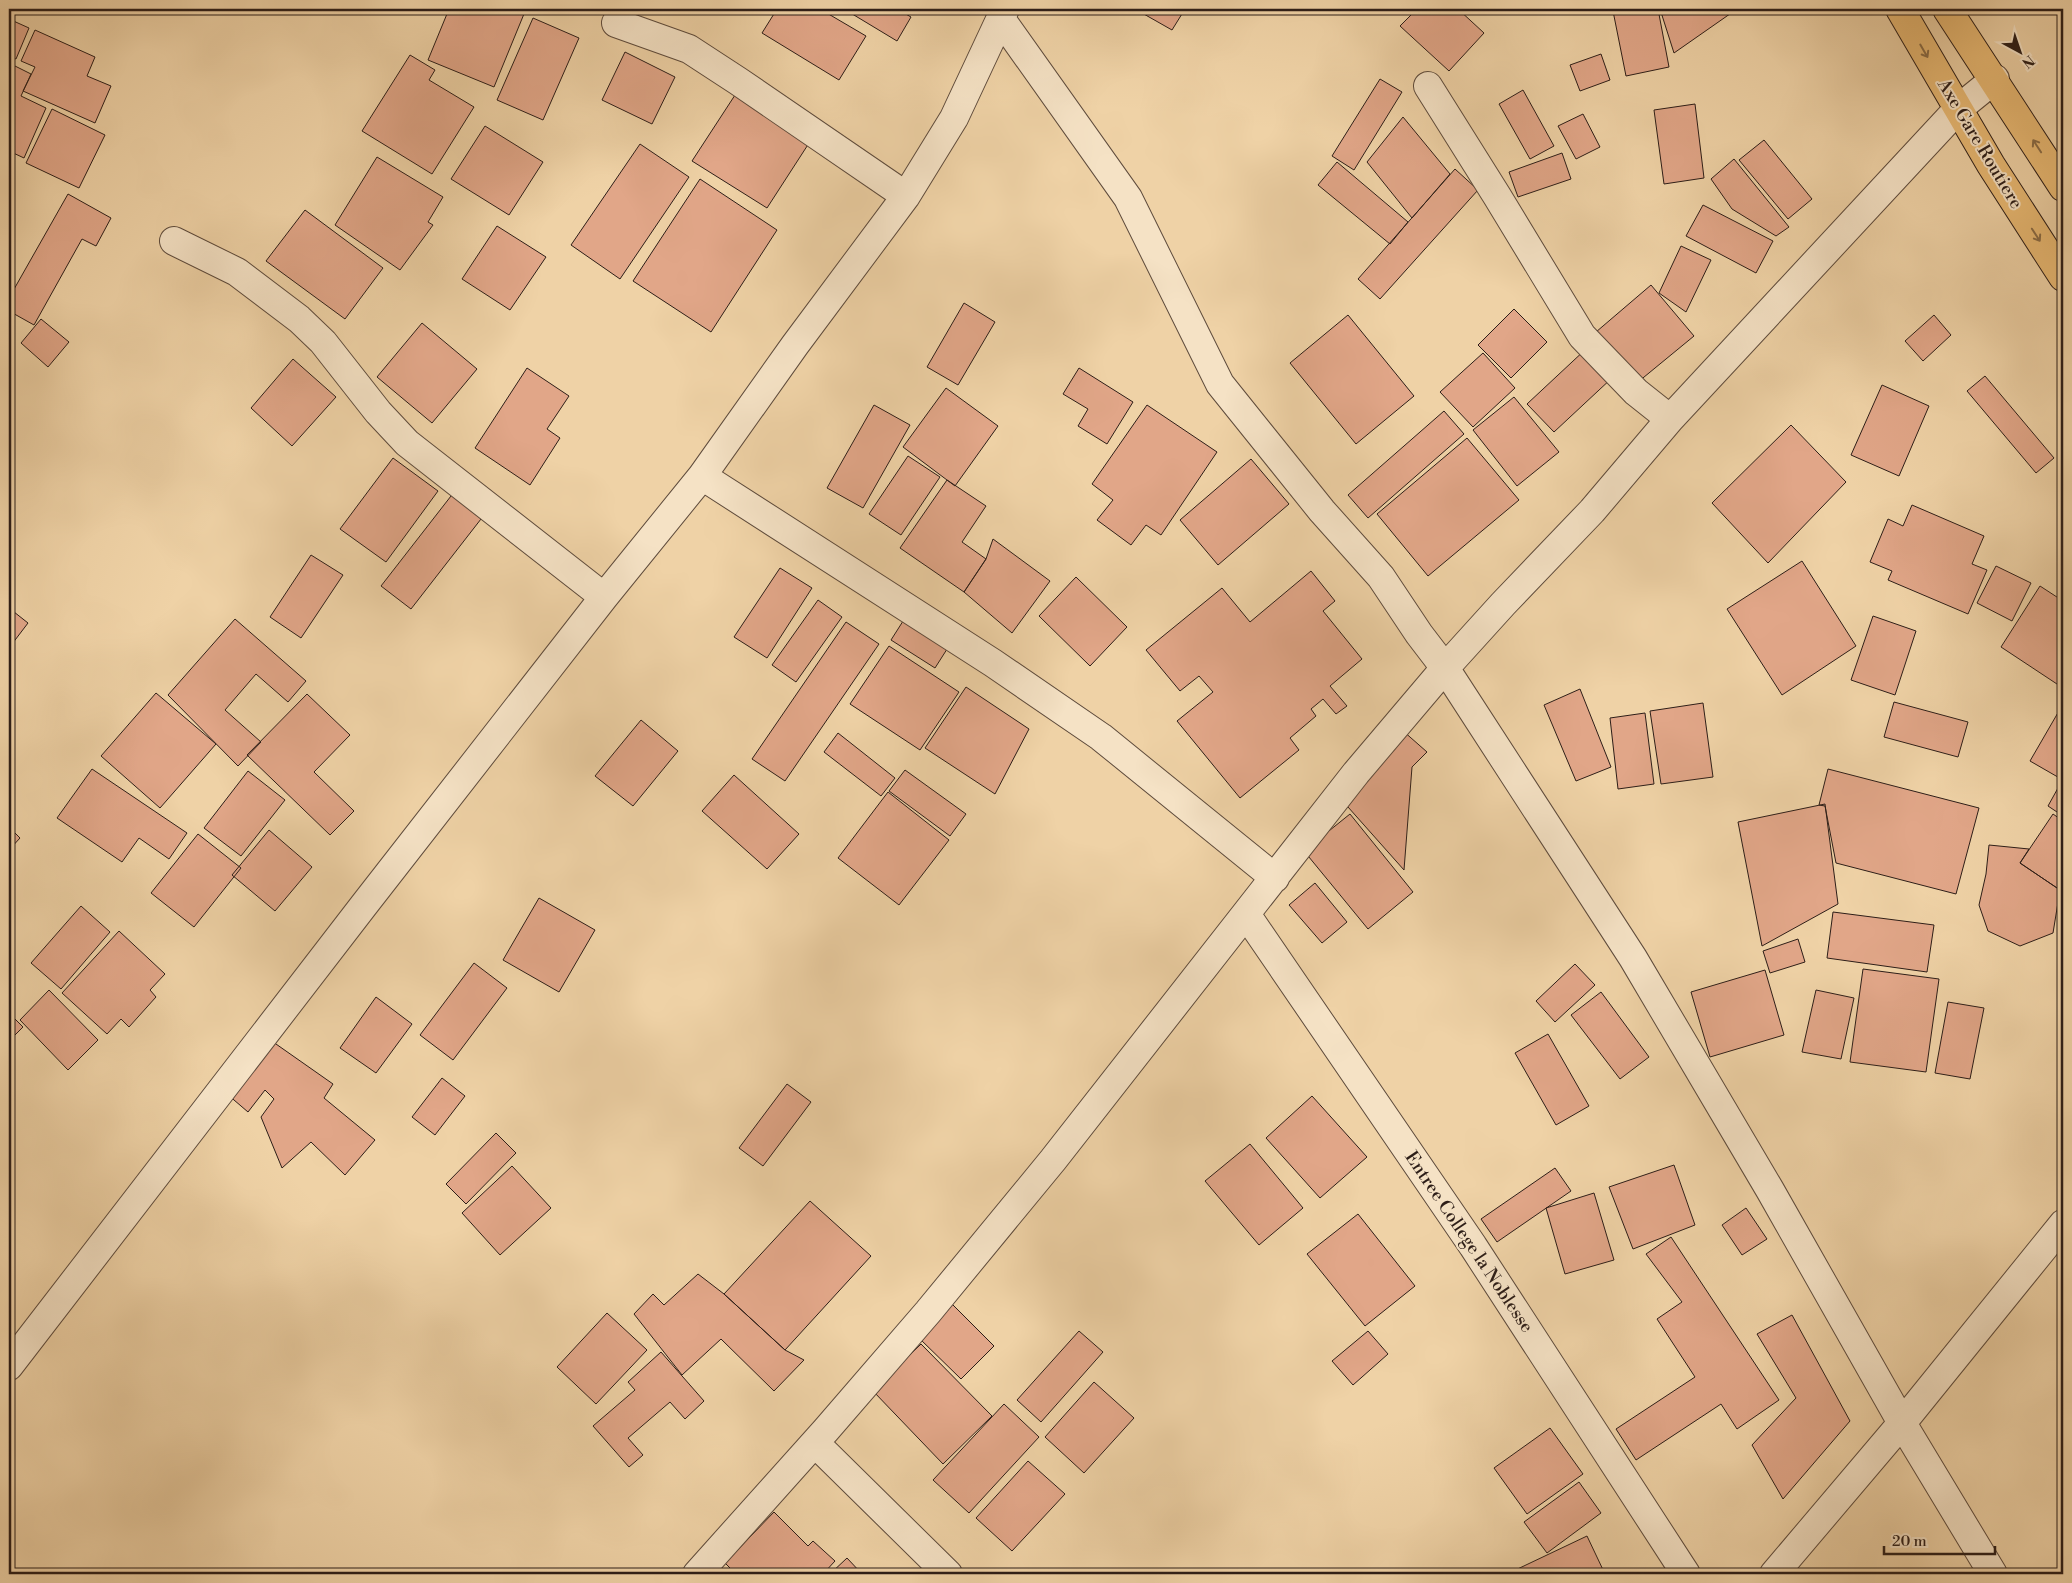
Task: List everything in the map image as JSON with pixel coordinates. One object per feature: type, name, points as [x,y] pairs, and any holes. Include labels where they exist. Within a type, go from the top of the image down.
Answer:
[{"type":"highway","name":"Axe Gare Routiere","points":[[1900,9],[1991,165],[2063,277]]},
{"type":"highway","points":[[1947,9],[1995,79],[2063,187]]},
{"type":"street","points":[[9,1366],[604,598],[702,476],[795,345],[906,196],[954,118],[1003,14]]},
{"type":"street","points":[[1003,14],[1128,198],[1220,384],[1322,511],[1381,577],[1419,634],[1446,668],[1633,958],[1770,1190],[1902,1423],[1994,1574]]},
{"type":"street","points":[[616,22],[689,50],[738,81],[906,196]]},
{"type":"street","points":[[697,1574],[815,1443],[928,1312],[1053,1160],[1356,774],[1446,668],[1503,604],[1592,510],[1670,419],[1958,109],[1995,79]]},
{"type":"street","points":[[1428,86],[1582,336],[1636,392],[1670,419]]},
{"type":"street","points":[[174,240],[237,272],[299,319],[323,342],[378,412],[407,443],[604,598]]},
{"type":"street","points":[[702,476],[993,663],[1101,737],[1275,878]]},
{"type":"street","name":"Entree College la Noblesse","points":[[1246,914],[1473,1246],[1686,1574]]},
{"type":"street","points":[[1774,1574],[1902,1423],[2063,1224]]},
{"type":"street","points":[[815,1443],[948,1574]]},
{"type":"building","points":[[449,9],[526,9],[494,87],[428,60]]},
{"type":"building","points":[[777,9],[820,9],[866,36],[839,80],[762,33]]},
{"type":"building","points":[[844,9],[897,9],[911,17],[897,41]]},
{"type":"building","points":[[1135,9],[1185,9],[1172,30]]},
{"type":"building","points":[[1417,9],[1458,9],[1484,33],[1449,71],[1400,26]]},
{"type":"building","points":[[1658,9],[1669,67],[1626,76],[1613,11]]},
{"type":"building","points":[[1660,9],[1737,9],[1674,53]]},
{"type":"building","points":[[533,18],[579,38],[543,120],[497,100]]},
{"type":"building","points":[[9,19],[29,28],[16,59],[9,56]]},
{"type":"building","points":[[35,30],[95,57],[87,76],[111,86],[95,123],[23,91],[35,67],[21,61]]},
{"type":"building","points":[[625,52],[675,77],[652,124],[602,100]]},
{"type":"building","points":[[1601,54],[1610,80],[1580,91],[1570,65]]},
{"type":"building","points":[[410,55],[435,70],[429,80],[474,107],[432,174],[362,131]]},
{"type":"building","points":[[9,63],[31,74],[21,96],[46,108],[24,158],[9,151]]},
{"type":"building","points":[[1380,79],[1402,92],[1354,170],[1332,156]]},
{"type":"building","points":[[1523,90],[1554,146],[1530,159],[1499,104]]},
{"type":"building","points":[[737,92],[811,140],[767,208],[692,161]]},
{"type":"building","points":[[1695,104],[1704,178],[1664,184],[1654,110]]},
{"type":"building","points":[[52,109],[105,135],[79,188],[26,163]]},
{"type":"building","points":[[1583,114],[1600,147],[1576,159],[1558,126]]},
{"type":"building","points":[[1403,117],[1450,174],[1412,218],[1367,162]]},
{"type":"building","points":[[485,126],[543,162],[509,215],[451,179]]},
{"type":"building","points":[[1764,140],[1812,199],[1788,219],[1739,160]]},
{"type":"building","points":[[640,144],[689,177],[620,279],[571,245]]},
{"type":"building","points":[[1562,153],[1571,179],[1518,197],[1509,172]]},
{"type":"building","points":[[377,157],[443,197],[428,222],[433,225],[400,270],[335,225]]},
{"type":"building","points":[[1734,159],[1789,227],[1776,236],[1732,209],[1711,179]]},
{"type":"building","points":[[1337,162],[1408,222],[1390,244],[1318,185]]},
{"type":"building","points":[[1455,169],[1478,190],[1380,299],[1358,279]]},
{"type":"building","points":[[700,179],[777,230],[711,332],[633,281]]},
{"type":"building","points":[[68,194],[111,218],[96,246],[82,239],[34,325],[9,311],[9,298]]},
{"type":"building","points":[[1703,205],[1773,241],[1756,273],[1686,236]]},
{"type":"building","points":[[305,210],[383,268],[345,319],[266,261]]},
{"type":"building","points":[[497,226],[546,257],[510,310],[462,279]]},
{"type":"building","points":[[1681,246],[1711,260],[1686,312],[1659,293]]},
{"type":"building","points":[[1651,285],[1694,336],[1638,382],[1596,332]]},
{"type":"building","points":[[964,303],[995,322],[958,385],[927,367]]},
{"type":"building","points":[[1514,309],[1547,342],[1511,378],[1478,345]]},
{"type":"building","points":[[1348,315],[1414,396],[1356,444],[1290,363]]},
{"type":"building","points":[[1934,315],[1951,335],[1923,361],[1905,341]]},
{"type":"building","points":[[41,319],[69,342],[48,367],[21,343]]},
{"type":"building","points":[[422,323],[477,369],[432,423],[377,377]]},
{"type":"building","points":[[1587,348],[1613,377],[1554,432],[1527,404]]},
{"type":"building","points":[[1483,353],[1515,388],[1473,427],[1440,392]]},
{"type":"building","points":[[293,359],[336,397],[292,446],[251,408]]},
{"type":"building","points":[[527,368],[569,396],[547,429],[560,438],[530,485],[475,448]]},
{"type":"building","points":[[1079,368],[1133,402],[1107,444],[1078,426],[1088,409],[1063,394]]},
{"type":"building","points":[[1985,376],[2054,458],[2036,473],[1967,391]]},
{"type":"building","points":[[1882,385],[1929,406],[1899,476],[1851,455]]},
{"type":"building","points":[[946,388],[998,426],[955,486],[903,447]]},
{"type":"building","points":[[1514,397],[1559,452],[1517,486],[1473,430]]},
{"type":"building","points":[[874,405],[910,425],[863,508],[827,488]]},
{"type":"building","points":[[1147,405],[1217,452],[1161,535],[1146,525],[1131,545],[1097,520],[1113,500],[1092,484]]},
{"type":"building","points":[[1444,411],[1464,434],[1368,518],[1348,495]]},
{"type":"building","points":[[1791,425],[1846,482],[1768,563],[1712,503]]},
{"type":"building","points":[[1467,438],[1519,500],[1428,576],[1377,514]]},
{"type":"building","points":[[908,456],[940,477],[901,535],[869,514]]},
{"type":"building","points":[[393,458],[438,491],[386,562],[340,529]]},
{"type":"building","points":[[1251,459],[1289,504],[1218,565],[1180,520]]},
{"type":"building","points":[[947,480],[986,506],[962,542],[986,559],[964,592],[900,548]]},
{"type":"building","points":[[458,487],[488,510],[411,609],[381,586]]},
{"type":"building","points":[[1912,505],[1984,536],[1972,564],[1987,570],[1968,614],[1888,580],[1892,571],[1870,562],[1888,519],[1903,526]]},
{"type":"building","points":[[993,539],[1050,581],[1012,633],[964,592],[986,559]]},
{"type":"building","points":[[311,555],[343,575],[301,638],[270,617]]},
{"type":"building","points":[[1802,561],[1856,646],[1782,695],[1727,609]]},
{"type":"building","points":[[1996,566],[2031,583],[2012,621],[1977,603]]},
{"type":"building","points":[[780,568],[812,588],[767,658],[734,637]]},
{"type":"building","points":[[1311,571],[1335,601],[1323,611],[1362,659],[1330,686],[1347,706],[1336,714],[1323,699],[1311,709],[1316,716],[1290,738],[1299,750],[1240,798],[1177,721],[1213,692],[1199,676],[1180,691],[1146,650],[1222,588],[1250,622]]},
{"type":"building","points":[[1076,577],[1127,627],[1090,666],[1039,616]]},
{"type":"building","points":[[2040,586],[2063,601],[2063,688],[2001,647]]},
{"type":"building","points":[[818,600],[842,617],[796,682],[772,665]]},
{"type":"building","points":[[9,608],[28,623],[9,648]]},
{"type":"building","points":[[1873,616],[1916,631],[1895,695],[1851,680]]},
{"type":"building","points":[[905,618],[949,646],[935,668],[891,640]]},
{"type":"building","points":[[235,619],[306,681],[288,702],[256,674],[225,710],[261,742],[238,766],[168,695]]},
{"type":"building","points":[[846,622],[879,644],[785,781],[752,759]]},
{"type":"building","points":[[889,646],[959,692],[920,750],[850,704]]},
{"type":"building","points":[[966,687],[1029,729],[995,794],[925,748]]},
{"type":"building","points":[[1580,689],[1611,767],[1576,781],[1544,705]]},
{"type":"building","points":[[156,693],[216,744],[160,808],[101,756]]},
{"type":"building","points":[[307,694],[350,735],[314,772],[354,811],[330,835],[247,755]]},
{"type":"building","points":[[1894,702],[1968,722],[1958,757],[1884,737]]},
{"type":"building","points":[[1703,703],[1713,777],[1661,784],[1650,711]]},
{"type":"building","points":[[2063,704],[2063,780],[2030,761]]},
{"type":"building","points":[[1645,713],[1654,784],[1618,789],[1610,718]]},
{"type":"building","points":[[641,720],[678,751],[633,806],[595,776]]},
{"type":"building","points":[[1402,730],[1427,752],[1412,767],[1404,870],[1340,798]]},
{"type":"building","points":[[838,733],[895,778],[881,796],[824,752]]},
{"type":"building","points":[[92,769],[187,833],[169,859],[139,838],[122,862],[57,818]]},
{"type":"building","points":[[1828,769],[1979,808],[1956,894],[1836,863],[1825,806],[1819,805]]},
{"type":"building","points":[[905,770],[966,814],[950,836],[889,791]]},
{"type":"building","points":[[248,771],[285,800],[241,856],[204,828]]},
{"type":"building","points":[[734,775],[799,834],[767,869],[702,811]]},
{"type":"building","points":[[2063,779],[2063,816],[2048,806]]},
{"type":"building","points":[[888,792],[949,840],[899,905],[838,858]]},
{"type":"building","points":[[1825,804],[1838,904],[1762,946],[1738,822]]},
{"type":"building","points":[[1350,814],[1413,892],[1368,929],[1304,851]]},
{"type":"building","points":[[2053,814],[2063,821],[2063,892],[2020,863]]},
{"type":"building","points":[[9,827],[20,838],[9,850]]},
{"type":"building","points":[[269,830],[312,867],[275,911],[232,875]]},
{"type":"building","points":[[198,834],[241,868],[194,927],[151,893]]},
{"type":"building","points":[[1989,845],[2029,849],[2020,863],[2060,890],[2053,933],[2020,946],[1988,931],[1979,905],[1986,874]]},
{"type":"building","points":[[1315,883],[1347,922],[1322,943],[1289,905]]},
{"type":"building","points":[[539,898],[595,930],[559,992],[503,960]]},
{"type":"building","points":[[81,906],[110,932],[61,989],[31,963]]},
{"type":"building","points":[[1833,912],[1934,925],[1927,972],[1827,958]]},
{"type":"building","points":[[119,931],[165,974],[150,990],[156,997],[129,1027],[121,1019],[107,1034],[62,993]]},
{"type":"building","points":[[1798,939],[1805,962],[1770,973],[1763,951]]},
{"type":"building","points":[[474,963],[507,988],[453,1060],[420,1035]]},
{"type":"building","points":[[1575,964],[1595,985],[1555,1022],[1536,1001]]},
{"type":"building","points":[[1863,969],[1939,979],[1926,1072],[1850,1062]]},
{"type":"building","points":[[1765,970],[1784,1035],[1710,1057],[1691,992]]},
{"type":"building","points":[[49,990],[98,1040],[68,1070],[20,1020]]},
{"type":"building","points":[[1816,990],[1854,998],[1841,1059],[1802,1052]]},
{"type":"building","points":[[1601,992],[1649,1057],[1620,1079],[1571,1015]]},
{"type":"building","points":[[376,997],[412,1024],[376,1073],[340,1048]]},
{"type":"building","points":[[1948,1002],[1984,1008],[1970,1079],[1935,1073]]},
{"type":"building","points":[[9,1013],[23,1027],[9,1041]]},
{"type":"building","points":[[1548,1034],[1589,1106],[1556,1125],[1515,1053]]},
{"type":"building","points":[[266,1037],[333,1084],[324,1098],[375,1140],[345,1175],[311,1142],[282,1168],[261,1117],[274,1099],[265,1090],[248,1112],[227,1094]]},
{"type":"building","points":[[442,1078],[465,1096],[435,1135],[412,1117]]},
{"type":"building","points":[[787,1084],[811,1102],[763,1166],[739,1148]]},
{"type":"building","points":[[1312,1096],[1367,1157],[1320,1198],[1266,1138]]},
{"type":"building","points":[[496,1133],[516,1153],[466,1204],[446,1184]]},
{"type":"building","points":[[1250,1144],[1303,1208],[1259,1245],[1205,1181]]},
{"type":"building","points":[[1674,1165],[1695,1225],[1633,1249],[1609,1187]]},
{"type":"building","points":[[512,1166],[551,1208],[500,1255],[462,1213]]},
{"type":"building","points":[[1555,1168],[1571,1191],[1497,1242],[1481,1219]]},
{"type":"building","points":[[1594,1193],[1614,1260],[1565,1274],[1546,1208]]},
{"type":"building","points":[[810,1201],[871,1256],[785,1350],[724,1294]]},
{"type":"building","points":[[1746,1208],[1767,1239],[1742,1255],[1722,1225]]},
{"type":"building","points":[[1358,1214],[1415,1286],[1365,1326],[1307,1254]]},
{"type":"building","points":[[1671,1237],[1779,1400],[1737,1429],[1721,1404],[1636,1460],[1616,1429],[1695,1377],[1657,1319],[1682,1302],[1646,1254]]},
{"type":"building","points":[[698,1274],[724,1294],[785,1350],[804,1360],[774,1391],[721,1339],[682,1375],[634,1314],[653,1294],[664,1305]]},
{"type":"building","points":[[952,1304],[994,1346],[961,1379],[919,1338]]},
{"type":"building","points":[[607,1313],[647,1350],[596,1404],[557,1367]]},
{"type":"building","points":[[1792,1315],[1850,1421],[1783,1499],[1752,1445],[1796,1398],[1757,1334]]},
{"type":"building","points":[[1079,1331],[1103,1352],[1041,1422],[1017,1400]]},
{"type":"building","points":[[1368,1331],[1388,1354],[1353,1385],[1332,1361]]},
{"type":"building","points":[[921,1344],[992,1416],[943,1464],[873,1391]]},
{"type":"building","points":[[661,1352],[704,1401],[685,1419],[670,1402],[628,1438],[643,1455],[629,1467],[593,1426],[635,1390],[628,1382]]},
{"type":"building","points":[[1094,1382],[1134,1418],[1084,1473],[1045,1437]]},
{"type":"building","points":[[1004,1404],[1039,1437],[969,1513],[933,1480]]},
{"type":"building","points":[[1550,1428],[1583,1474],[1527,1514],[1494,1468]]},
{"type":"building","points":[[1028,1461],[1065,1494],[1012,1551],[976,1518]]},
{"type":"building","points":[[1579,1482],[1601,1513],[1547,1553],[1524,1522]]},
{"type":"building","points":[[774,1512],[808,1546],[813,1541],[835,1561],[823,1574],[736,1574],[725,1563]]},
{"type":"building","points":[[1587,1536],[1605,1574],[1507,1574]]},
{"type":"building","points":[[847,1558],[862,1574],[830,1574]]}]
